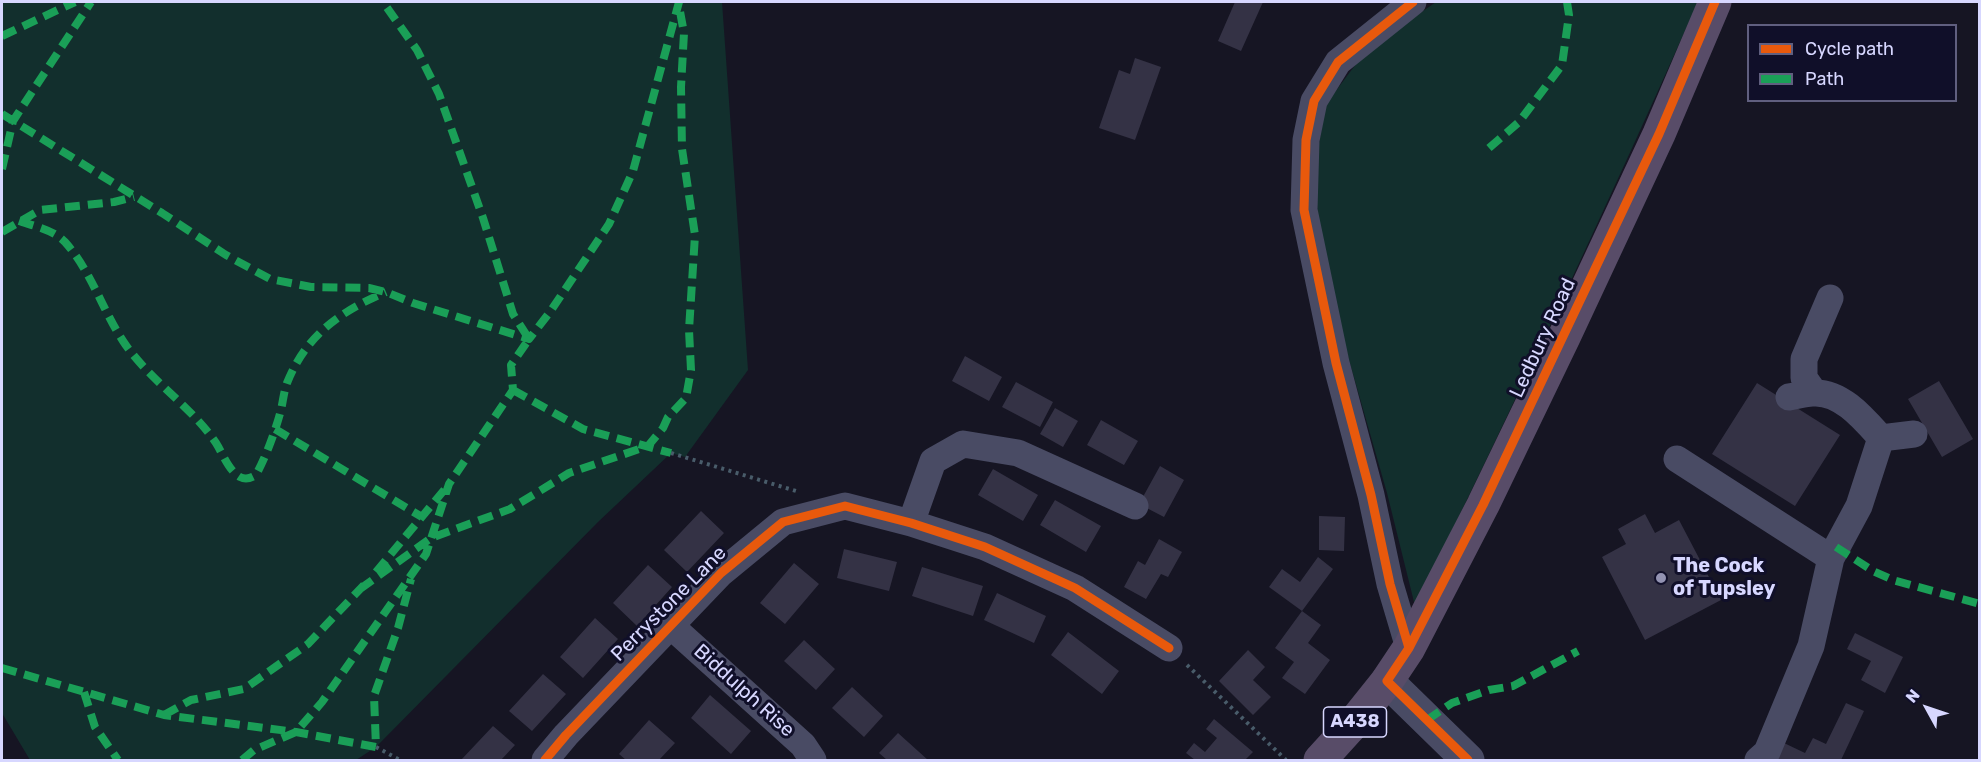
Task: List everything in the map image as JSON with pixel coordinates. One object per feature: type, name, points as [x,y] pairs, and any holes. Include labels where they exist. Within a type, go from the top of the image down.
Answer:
[{"type":"highway","name":"Ledbury Road","points":[[1320,760],[1352,726],[1409,648],[1483,505],[1580,303],[1659,134],[1715,2]]},
{"type":"street","points":[[1409,648],[1390,584],[1371,495],[1335,363],[1304,210],[1306,140],[1314,101],[1338,62],[1413,2]]},
{"type":"street","points":[[1830,298],[1804,359],[1802,395],[1838,399],[1864,419],[1881,438]]},
{"type":"street","points":[[1881,438],[1914,434]]},
{"type":"street","points":[[1758,760],[1767,752],[1811,646],[1831,558],[1859,506],[1881,438]]},
{"type":"street","points":[[911,523],[933,461],[963,444],[1018,453],[1135,506]]},
{"type":"street","points":[[1677,459],[1831,558]]},
{"type":"street","name":"Perrystone Lane","points":[[545,760],[566,735],[721,573],[783,522],[845,506],[911,523],[985,547],[1076,588],[1169,648]]},
{"type":"street","name":"Biddulph Rise","points":[[671,626],[803,745],[813,760]]},
{"type":"street","points":[[1387,681],[1468,760]]},
{"type":"path","points":[[671,453],[799,492]]},
{"type":"path","points":[[1169,648],[1287,760]]},
{"type":"path","points":[[376,747],[400,760]]},
{"type":"green space","points":[[2,2],[722,2],[748,370],[685,457],[671,453],[598,522],[376,747],[356,760],[30,760],[2,713]]},
{"type":"green space","points":[[1436,2],[1698,2],[1560,305],[1415,606],[1387,493],[1331,297],[1318,225],[1315,165],[1326,104],[1356,64]]},
{"type":"building","points":[[1235,2],[1263,2],[1241,51],[1218,41]]},
{"type":"building","points":[[1135,58],[1161,67],[1135,140],[1099,128],[1119,70],[1130,74]]},
{"type":"building","points":[[965,356],[1002,377],[989,401],[952,381]]},
{"type":"building","points":[[1939,381],[1973,439],[1942,457],[1908,399]]},
{"type":"building","points":[[1016,382],[1053,402],[1040,427],[1002,407]]},
{"type":"building","points":[[1757,383],[1840,435],[1795,506],[1712,454]]},
{"type":"building","points":[[1055,408],[1078,421],[1063,447],[1040,434]]},
{"type":"building","points":[[1101,420],[1138,441],[1124,465],[1087,445]]},
{"type":"building","points":[[1160,466],[1184,480],[1164,517],[1139,504]]},
{"type":"building","points":[[993,469],[1038,495],[1023,521],[978,495]]},
{"type":"building","points":[[1055,500],[1101,526],[1086,552],[1040,525]]},
{"type":"building","points":[[701,511],[724,533],[687,572],[664,550]]},
{"type":"building","name":"The Cock of Tupsley","points":[[1645,514],[1655,533],[1679,520],[1721,600],[1645,640],[1602,557],[1626,544],[1618,529]]},
{"type":"building","points":[[1319,516],[1345,517],[1344,551],[1319,550]]},
{"type":"building","points":[[1159,539],[1182,552],[1168,577],[1161,574],[1146,599],[1124,587],[1138,561],[1145,565]]},
{"type":"building","points":[[844,549],[897,562],[889,591],[837,578]]},
{"type":"building","points":[[1318,557],[1333,569],[1302,611],[1269,587],[1282,569],[1300,582]]},
{"type":"building","points":[[794,563],[819,584],[785,624],[760,603]]},
{"type":"building","points":[[648,565],[672,587],[637,626],[613,603]]},
{"type":"building","points":[[922,567],[983,586],[973,616],[912,596]]},
{"type":"building","points":[[997,593],[1046,616],[1034,643],[984,620]]},
{"type":"building","points":[[1302,611],[1321,625],[1308,643],[1330,660],[1305,694],[1282,678],[1294,662],[1275,648]]},
{"type":"building","points":[[595,618],[618,639],[583,678],[560,657]]},
{"type":"building","points":[[1068,632],[1119,671],[1102,694],[1051,655]]},
{"type":"building","points":[[1855,633],[1903,657],[1885,693],[1861,680],[1871,661],[1847,649]]},
{"type":"building","points":[[804,640],[835,669],[816,690],[784,661]]},
{"type":"building","points":[[1248,650],[1265,667],[1253,680],[1271,697],[1253,715],[1219,681]]},
{"type":"building","points":[[543,674],[566,694],[532,731],[509,711]]},
{"type":"building","points":[[852,687],[883,716],[864,737],[832,708]]},
{"type":"building","points":[[710,695],[751,731],[731,754],[691,718]]},
{"type":"building","points":[[1846,703],[1864,711],[1841,760],[1775,760],[1784,743],[1805,753],[1813,738],[1826,744]]},
{"type":"building","points":[[1214,719],[1253,752],[1245,760],[1195,760],[1186,753],[1194,743],[1205,752],[1217,738],[1206,729]]},
{"type":"building","points":[[649,720],[675,743],[659,760],[626,760],[619,754]]},
{"type":"building","points":[[493,726],[515,745],[501,760],[461,760]]},
{"type":"building","points":[[898,733],[928,760],[887,760],[879,753]]},
{"type":"marked path","points":[[2,36],[75,2]]},
{"type":"marked path","points":[[2,169],[13,121],[91,2]]},
{"type":"marked path","points":[[242,760],[254,750],[296,732],[322,702],[426,554],[449,484],[513,390],[511,365],[529,339],[513,314],[483,218],[439,94],[417,50],[383,2]]},
{"type":"marked path","points":[[2,114],[226,255],[270,279],[311,287],[369,288],[529,339],[550,312],[609,224],[633,171],[679,2]]},
{"type":"marked path","points":[[1489,148],[1519,122],[1562,65],[1569,15],[1567,2]]},
{"type":"marked path","points":[[360,589],[431,538],[510,509],[569,473],[648,446],[663,428],[668,417],[686,398],[691,370],[689,330],[695,235],[682,149],[681,87],[684,33],[679,6]]},
{"type":"marked path","points":[[2,232],[40,210],[114,202],[134,197]]},
{"type":"marked path","points":[[19,221],[50,231],[65,242],[82,265],[116,329],[133,355],[195,417],[216,443],[232,470],[244,478],[256,475],[260,467],[276,426],[287,383],[304,351],[340,316],[386,292]]},
{"type":"marked path","points":[[513,390],[583,429],[671,453]]},
{"type":"marked path","points":[[275,429],[422,517]]},
{"type":"marked path","points":[[376,572],[445,489]]},
{"type":"marked path","points":[[1836,547],[1873,571],[1893,580],[1980,604]]},
{"type":"marked path","points":[[2,668],[164,715],[296,732],[376,747],[374,696],[398,628],[411,579]]},
{"type":"marked path","points":[[164,715],[191,700],[244,689],[308,644],[364,585]]},
{"type":"marked path","points":[[1427,720],[1452,703],[1489,690],[1513,686],[1578,651]]},
{"type":"marked path","points":[[84,692],[95,727],[118,760]]},
{"type":"cycle path","points":[[1409,648],[1390,584],[1371,495],[1336,363],[1304,210],[1306,140],[1314,101],[1338,62],[1413,2]]},
{"type":"cycle path","points":[[1468,760],[1387,681],[1409,648],[1483,505],[1659,134],[1715,2]]},
{"type":"cycle path","points":[[545,760],[566,735],[721,573],[783,522],[845,506],[911,523],[985,547],[1075,588],[1169,648]]},
{"type":"place","name":"The Cock of Tupsley","points":[[1661,578]]}]
